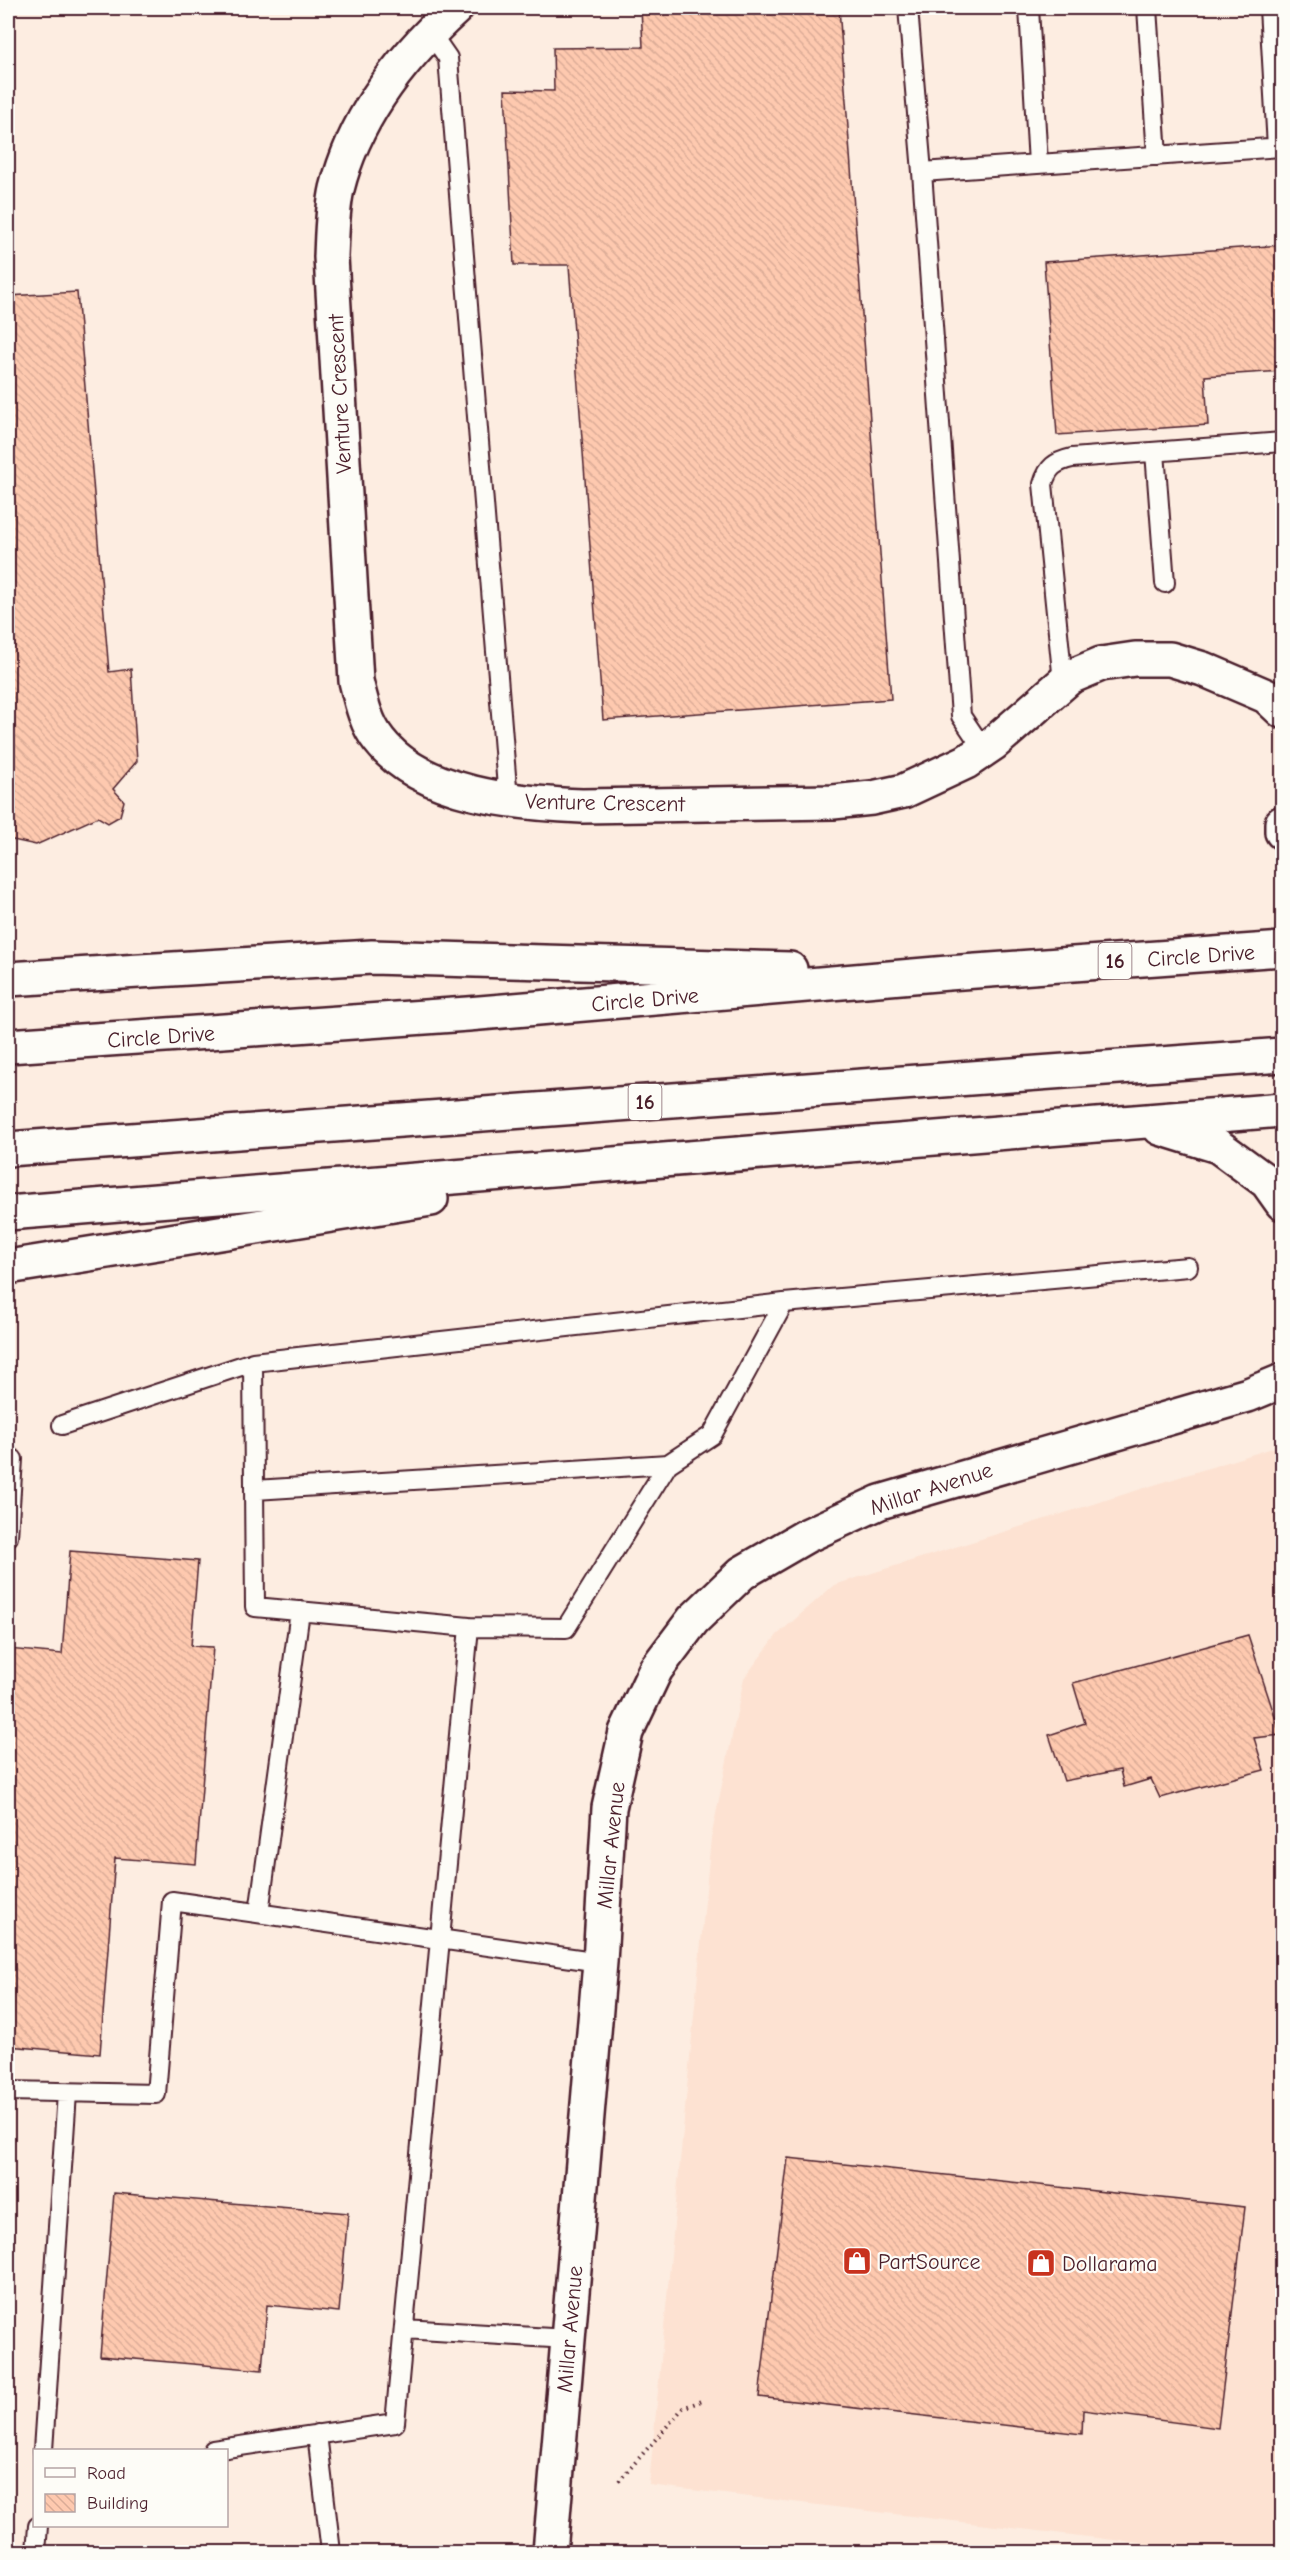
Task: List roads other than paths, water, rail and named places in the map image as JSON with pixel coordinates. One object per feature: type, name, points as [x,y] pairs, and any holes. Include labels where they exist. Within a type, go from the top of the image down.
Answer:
[{"type":"main road","name":"Venture Crescent","points":[[456,8],[430,32],[386,85],[359,127],[337,190],[332,224],[332,269],[356,681],[364,714],[378,740],[405,765],[435,781],[508,800],[582,806],[833,802],[872,798],[904,791],[966,762],[984,750],[1063,682],[1101,664],[1135,659],[1170,659],[1203,669],[1266,696],[1282,711]]},
{"type":"main road","points":[[1282,824],[1282,832]]},
{"type":"main road","name":"Circle Drive","points":[[8,1046],[468,1014],[948,973],[1282,949]]},
{"type":"main road","points":[[8,979],[372,957],[948,973]]},
{"type":"main road","name":"16","points":[[8,1149],[1282,1055]]},
{"type":"main road","points":[[8,1214],[1282,1110]]},
{"type":"main road","points":[[1144,1123],[1218,1146],[1267,1182],[1282,1203]]},
{"type":"main road","points":[[8,1267],[681,1159]]},
{"type":"main road","name":"Millar Avenue","points":[[550,2553],[600,1962],[609,1808],[626,1732],[656,1669],[693,1620],[742,1573],[806,1536],[880,1502],[1248,1395],[1282,1381]]},
{"type":"lane","points":[[908,8],[961,716],[984,750]]},
{"type":"lane","points":[[1029,8],[1038,164]]},
{"type":"lane","points":[[1147,8],[1157,156]]},
{"type":"lane","points":[[922,172],[1280,147],[1269,8]]},
{"type":"lane","points":[[430,32],[448,58],[508,800]]},
{"type":"lane","points":[[1063,682],[1042,484],[1047,471],[1057,462],[1072,458],[1282,442]]},
{"type":"lane","points":[[1155,452],[1165,583]]},
{"type":"lane","points":[[62,1425],[253,1362],[784,1303],[1188,1267]]},
{"type":"lane","points":[[253,1362],[255,1607],[469,1627],[567,1628],[668,1464],[712,1434],[784,1303]]},
{"type":"lane","points":[[8,1461],[13,1460],[8,1537]]},
{"type":"lane","points":[[255,1490],[668,1464]]},
{"type":"lane","points":[[259,1913],[300,1611]]},
{"type":"lane","points":[[225,2449],[395,2423],[469,1627]]},
{"type":"lane","points":[[8,2091],[156,2094],[172,1901],[600,1962]]},
{"type":"lane","points":[[43,2449],[67,2093]]},
{"type":"lane","points":[[404,2329],[568,2338]]},
{"type":"lane","points":[[317,2434],[331,2553]]},
{"type":"lane","points":[[36,2553],[38,2527]]},
{"type":"place","name":"PartSource","points":[[857,2261]]},
{"type":"place","name":"Dollarama","points":[[1041,2263]]}]
